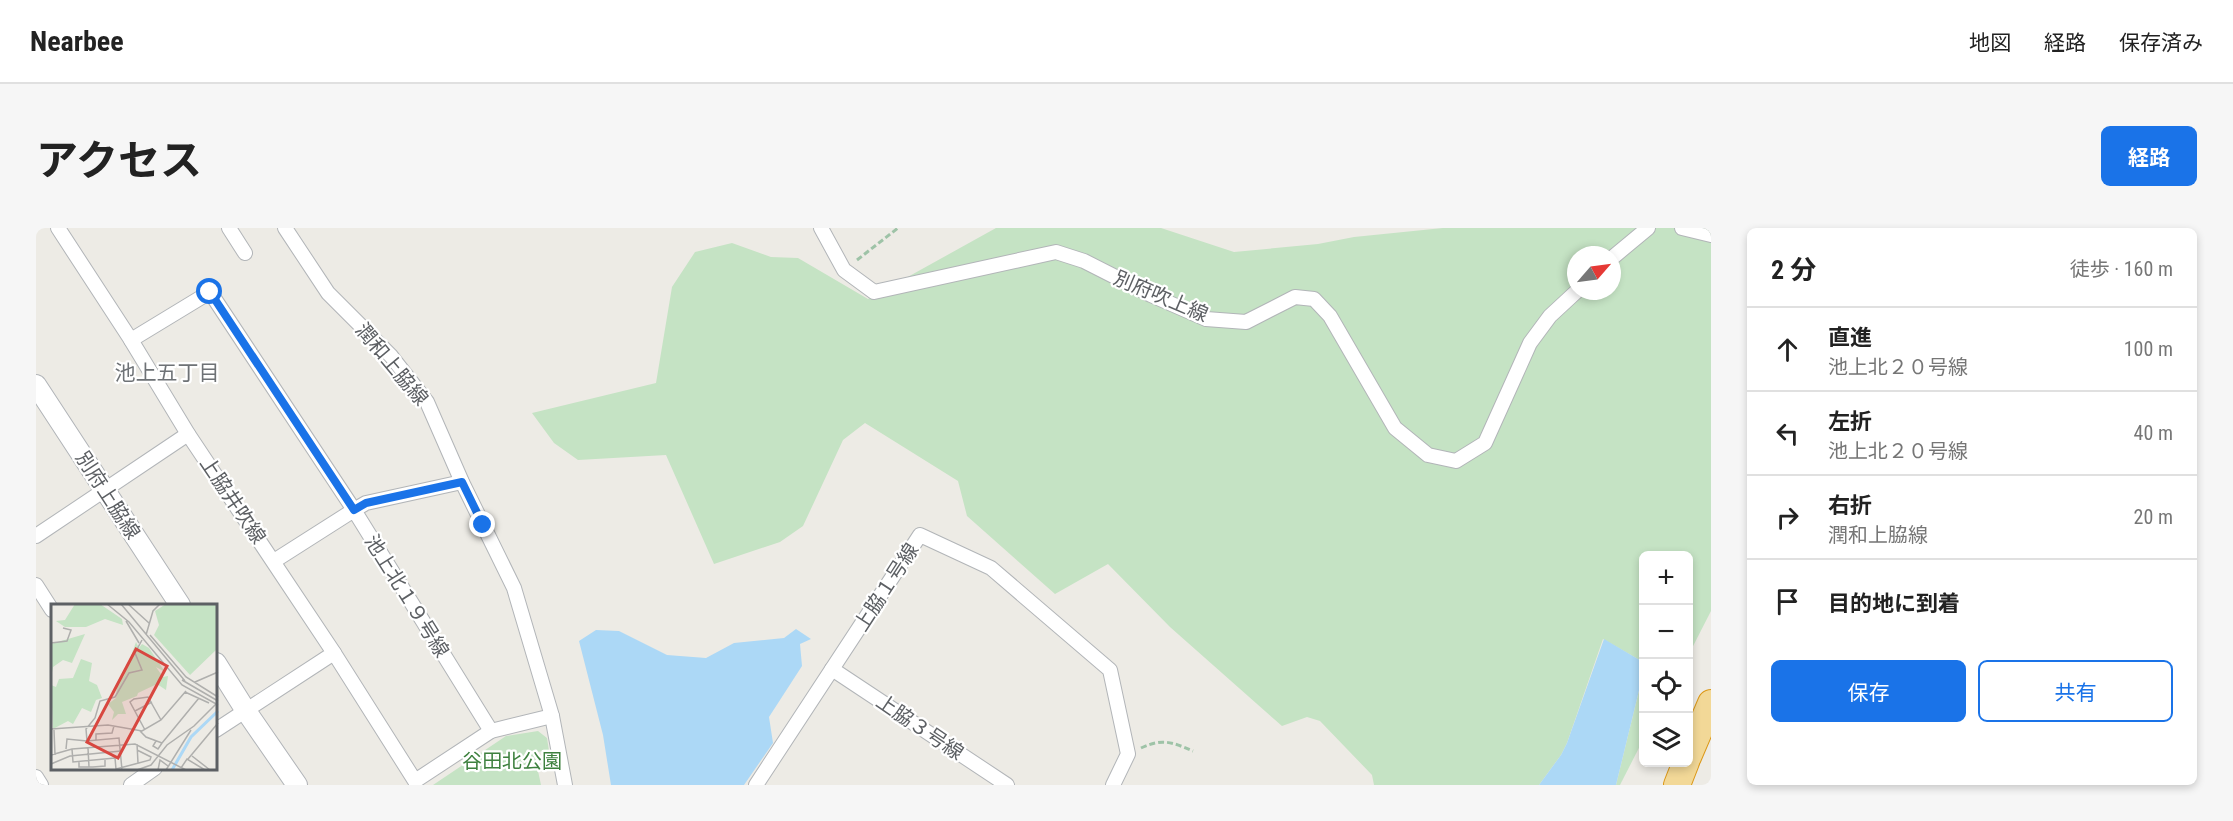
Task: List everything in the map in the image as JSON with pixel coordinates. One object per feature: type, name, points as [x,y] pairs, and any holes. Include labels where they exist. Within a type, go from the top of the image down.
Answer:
[{"type":"highway","points":[[1693,747],[1711,703]]},
{"type":"highway","points":[[1677,785],[1684,767]]},
{"type":"street","name":"上脇井吹線","points":[[58,228],[131,340],[188,434],[274,561],[415,780],[491,731]]},
{"type":"street","points":[[229,228],[245,253]]},
{"type":"street","name":"潤和上脇線","points":[[285,228],[328,293],[391,356],[427,402],[462,482],[514,588],[552,716],[565,785]]},
{"type":"street","name":"別府吹上線","points":[[821,228],[844,270],[874,292],[1056,252],[1084,261],[1151,295],[1206,319],[1246,322],[1295,297],[1314,299],[1330,316],[1395,428],[1428,455],[1456,461],[1485,443],[1530,344],[1550,316],[1567,300]]},
{"type":"street","points":[[1621,250],[1648,228]]},
{"type":"street","points":[[1682,228],[1711,234]]},
{"type":"street","name":"池上北１９号線","points":[[131,340],[210,292],[354,510],[491,731]]},
{"type":"street","name":"別府上脇線","points":[[36,385],[179,604]]},
{"type":"street","points":[[36,536],[104,488],[188,434]]},
{"type":"street","points":[[274,561],[366,503],[462,482]]},
{"type":"street","name":"上脇１号線","points":[[756,785],[920,535],[991,568],[1110,670],[1128,754]]},
{"type":"street","points":[[36,585],[51,608]]},
{"type":"street","points":[[218,729],[334,653]]},
{"type":"street","points":[[218,666],[297,785]]},
{"type":"street","name":"上脇３号線","points":[[832,669],[1007,785]]},
{"type":"street","points":[[491,731],[552,716]]},
{"type":"street","points":[[1113,785],[1128,754]]},
{"type":"street","points":[[132,785],[152,770]]},
{"type":"street","points":[[36,777],[41,785]]},
{"type":"path","points":[[844,270],[898,228]]},
{"type":"path","points":[[1128,754],[1156,741],[1177,744],[1193,751]]},
{"type":"green space","points":[[996,228],[1161,228],[1234,252],[1443,228],[1711,228],[1711,611],[1693,646],[1693,551],[1639,551],[1639,660],[1603,639],[1567,743],[1539,785],[1374,785],[1372,775],[1320,721],[1307,717],[1282,726],[1170,627],[1108,564],[1055,594],[967,516],[958,481],[865,423],[843,440],[803,526],[780,542],[714,564],[666,455],[578,460],[554,443],[532,413],[656,383],[672,287],[695,252],[732,243],[771,257],[798,258],[868,299]]},
{"type":"green space","points":[[1639,690],[1639,748],[1620,785],[1616,785]]},
{"type":"green space","name":"谷田北公園","points":[[538,731],[547,738],[549,751],[534,752],[541,785],[433,785],[506,736]]},
{"type":"water","points":[[796,629],[811,639],[800,644],[802,666],[769,717],[773,743],[744,785],[611,785],[603,735],[579,641],[596,630],[619,631],[667,655],[706,658],[734,643],[784,638]]},
{"type":"water","points":[[1604,639],[1639,660],[1639,690],[1616,785],[1539,785],[1567,743]]},
{"type":"district","name":"池上五丁目","points":[[167,373]]},
{"type":"route","points":[[210,292],[354,510],[366,503],[462,482],[483,525]]}]
